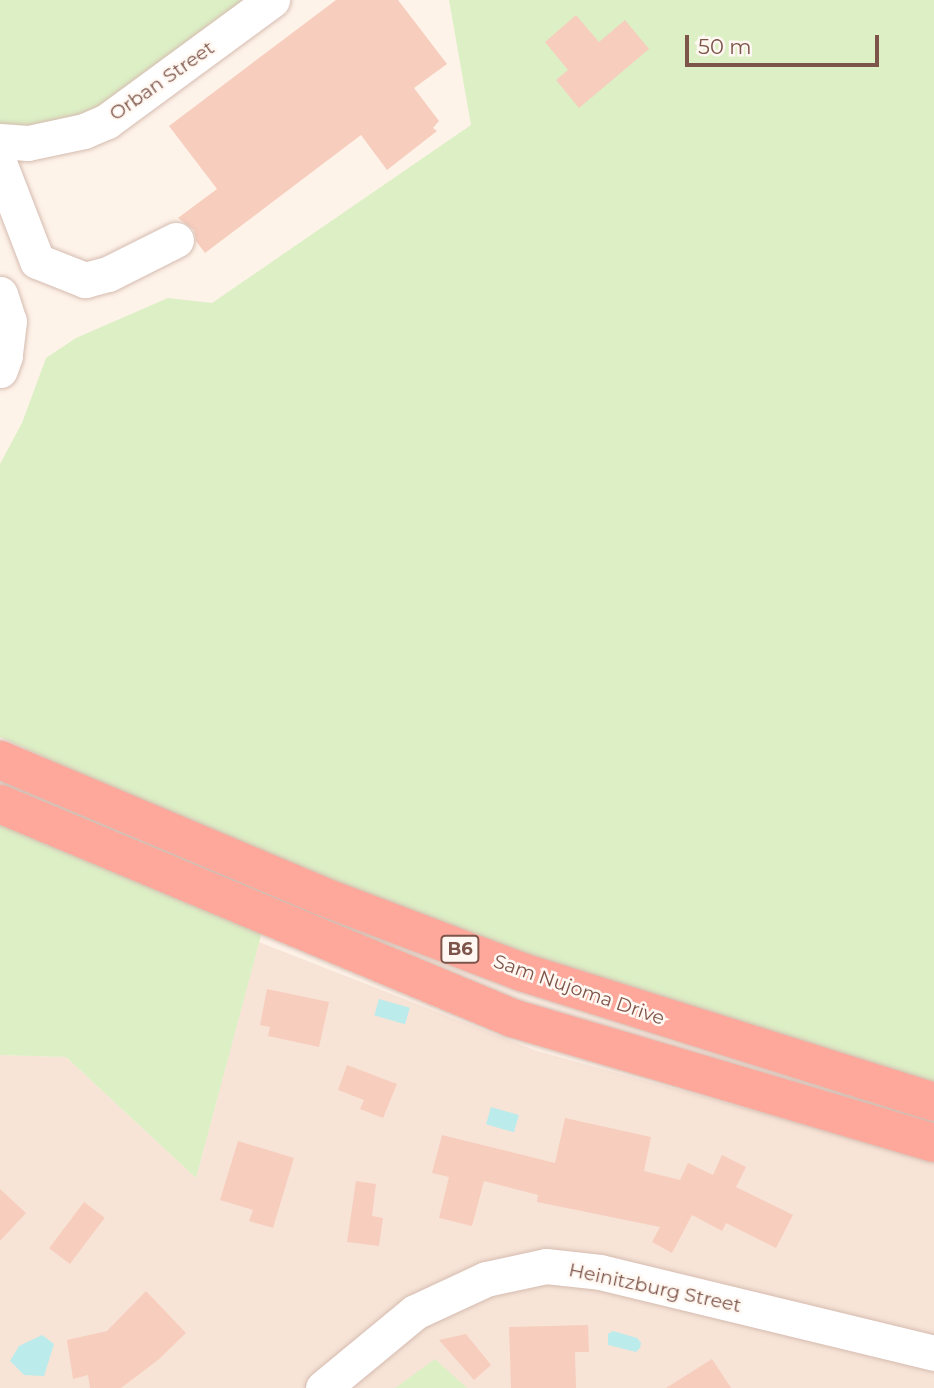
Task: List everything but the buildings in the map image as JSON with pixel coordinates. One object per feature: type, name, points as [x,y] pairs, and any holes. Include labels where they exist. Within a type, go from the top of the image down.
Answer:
[{"type":"highway","name":"Sam Nujoma Drive","points":[[0,760],[319,895],[522,972],[934,1102]]},
{"type":"highway","name":"B6","points":[[0,804],[512,1018],[934,1143]]},
{"type":"street","name":"Orban Street","points":[[0,162],[28,143],[84,131],[107,121],[272,0]]},
{"type":"street","points":[[0,162],[37,261],[85,281],[108,274],[176,240]]},
{"type":"street","points":[[0,294],[9,321],[5,356],[0,370]]},
{"type":"street","name":"Heinitzburg Street","points":[[323,1388],[415,1312],[486,1279],[546,1266],[600,1272],[934,1353]]},
{"type":"shaded area","points":[[259,942],[537,1051],[934,1160],[934,1388],[0,1388],[0,1055],[66,1057],[196,1178]]},
{"type":"green space","points":[[0,0],[255,0],[79,123],[36,130],[0,126]]},
{"type":"green space","points":[[449,0],[934,0],[934,1083],[678,1010],[321,883],[0,737],[0,464],[22,423],[46,358],[76,338],[168,298],[212,303],[471,125]]},
{"type":"green space","points":[[0,804],[266,917],[196,1178],[66,1057],[0,1055]]},
{"type":"green space","points":[[435,1359],[467,1388],[395,1388]]},
{"type":"water","points":[[379,999],[410,1008],[405,1024],[374,1015]]},
{"type":"water","points":[[491,1107],[519,1115],[514,1132],[486,1124]]},
{"type":"water","points":[[613,1331],[637,1338],[641,1343],[640,1348],[636,1352],[608,1345],[608,1334]]},
{"type":"water","points":[[42,1335],[54,1344],[44,1376],[24,1375],[10,1361],[19,1346]]}]
